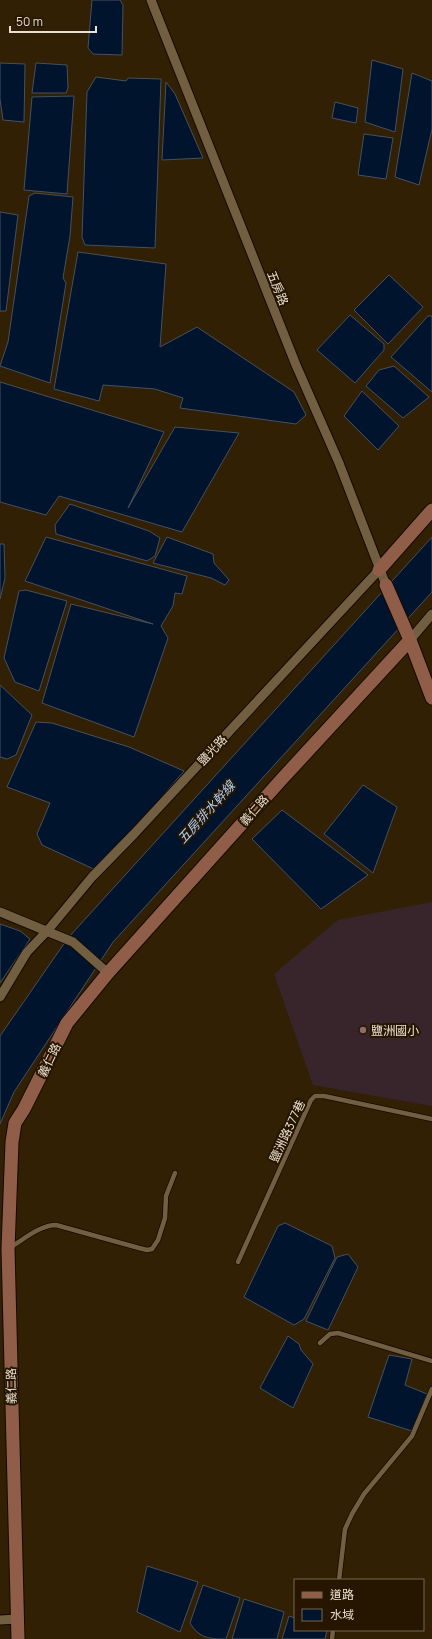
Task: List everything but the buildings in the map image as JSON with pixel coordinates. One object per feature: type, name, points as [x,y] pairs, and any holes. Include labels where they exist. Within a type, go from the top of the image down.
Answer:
[{"type":"street","name":"五房路","points":[[151,0],[296,365],[339,463],[386,585]]},
{"type":"street","name":"鹽光路","points":[[0,997],[27,952],[48,930],[92,877],[134,834],[379,570],[432,510]]},
{"type":"street","points":[[386,585],[410,640],[432,698]]},
{"type":"street","name":"義仁路","points":[[18,1639],[14,1619],[8,1249],[12,1142],[15,1122],[24,1109],[68,1023],[105,970],[410,640],[432,614]]},
{"type":"street","points":[[0,912],[48,930],[73,942],[105,970]]},
{"type":"street","points":[[0,1620],[14,1619]]},
{"type":"lane","name":"鹽洲路377巷","points":[[238,1262],[311,1100],[315,1096],[324,1096],[432,1119]]},
{"type":"lane","points":[[8,1249],[49,1225],[56,1225],[147,1250],[152,1249],[158,1240],[165,1218],[166,1196],[175,1173]]},
{"type":"lane","points":[[320,1343],[330,1334],[338,1333],[432,1361]]},
{"type":"lane","points":[[339,1579],[346,1529],[352,1514],[364,1494],[412,1436],[432,1389]]},
{"type":"shaded area","name":"鹽洲國小","points":[[432,902],[432,1106],[313,1085],[274,974],[338,920]]},
{"type":"water","points":[[92,0],[120,0],[123,5],[122,55],[93,54],[88,48]]},
{"type":"water","points":[[372,60],[403,69],[395,132],[365,122]]},
{"type":"water","points":[[0,63],[25,64],[24,122],[3,120],[0,99]]},
{"type":"water","points":[[36,63],[67,65],[68,88],[66,93],[32,93]]},
{"type":"water","points":[[412,73],[432,81],[432,129],[419,185],[395,177]]},
{"type":"water","points":[[96,77],[126,81],[128,78],[161,79],[155,248],[85,245],[82,237],[87,92]]},
{"type":"water","points":[[166,82],[175,94],[203,158],[162,160]]},
{"type":"water","points":[[74,96],[67,194],[24,190],[32,97]]},
{"type":"water","points":[[335,102],[358,108],[356,123],[332,118]]},
{"type":"water","points":[[364,134],[393,138],[386,179],[358,175]]},
{"type":"water","points":[[35,193],[73,197],[70,236],[63,278],[66,283],[50,383],[0,366],[8,342],[29,196]]},
{"type":"water","points":[[0,212],[18,215],[6,311],[0,311]]},
{"type":"water","points":[[78,252],[166,264],[160,347],[197,327],[294,392],[306,415],[296,424],[180,408],[183,398],[155,389],[103,385],[99,401],[54,389]]},
{"type":"water","points":[[389,275],[423,307],[388,344],[354,310]]},
{"type":"water","points":[[350,315],[384,344],[384,350],[355,383],[317,350]]},
{"type":"water","points":[[428,316],[432,316],[432,392],[391,357]]},
{"type":"water","points":[[394,366],[429,397],[403,418],[366,386],[379,370]]},
{"type":"water","points":[[0,382],[164,432],[128,508],[175,427],[239,433],[182,532],[59,496],[46,515],[0,502]]},
{"type":"water","points":[[362,391],[399,426],[378,450],[344,416]]},
{"type":"water","points":[[70,504],[149,531],[160,538],[155,556],[147,561],[56,534],[55,525]]},
{"type":"water","points":[[46,537],[187,576],[182,594],[175,593],[173,606],[161,626],[168,638],[134,737],[42,703],[71,604],[153,624],[25,581]]},
{"type":"water","points":[[167,537],[213,554],[214,563],[229,580],[225,585],[211,578],[153,563]]},
{"type":"water","name":"五房排水幹線","points":[[432,537],[432,592],[113,942],[14,1092],[0,1124],[0,1036],[68,938]]},
{"type":"water","points":[[0,544],[4,544],[5,578],[0,599]]},
{"type":"water","points":[[26,590],[67,601],[39,691],[15,682],[4,658],[19,591]]},
{"type":"water","points":[[0,685],[32,715],[16,755],[7,759],[0,757]]},
{"type":"water","points":[[36,722],[52,723],[129,747],[184,771],[98,871],[42,845],[37,834],[50,803],[7,787]]},
{"type":"water","points":[[363,785],[397,807],[373,873],[324,834]]},
{"type":"water","points":[[282,810],[368,875],[321,909],[252,839]]},
{"type":"water","points":[[0,924],[20,931],[30,939],[0,983]]},
{"type":"water","points":[[285,1223],[332,1246],[335,1258],[304,1319],[294,1325],[244,1297],[278,1226]]},
{"type":"water","points":[[348,1254],[358,1267],[328,1330],[306,1321],[337,1257]]},
{"type":"water","points":[[288,1336],[299,1344],[301,1350],[313,1364],[293,1408],[260,1388]]},
{"type":"water","points":[[389,1355],[412,1359],[405,1385],[427,1394],[412,1431],[368,1417]]},
{"type":"water","points":[[147,1566],[198,1582],[180,1632],[137,1612]]},
{"type":"water","points":[[203,1585],[240,1598],[226,1639],[205,1637],[197,1632],[190,1623]]},
{"type":"water","points":[[244,1599],[284,1612],[277,1639],[232,1639]]},
{"type":"water","points":[[289,1616],[294,1618],[294,1631],[327,1631],[325,1639],[282,1639]]},
{"type":"place","name":"鹽洲國小","points":[[363,1030]]}]
